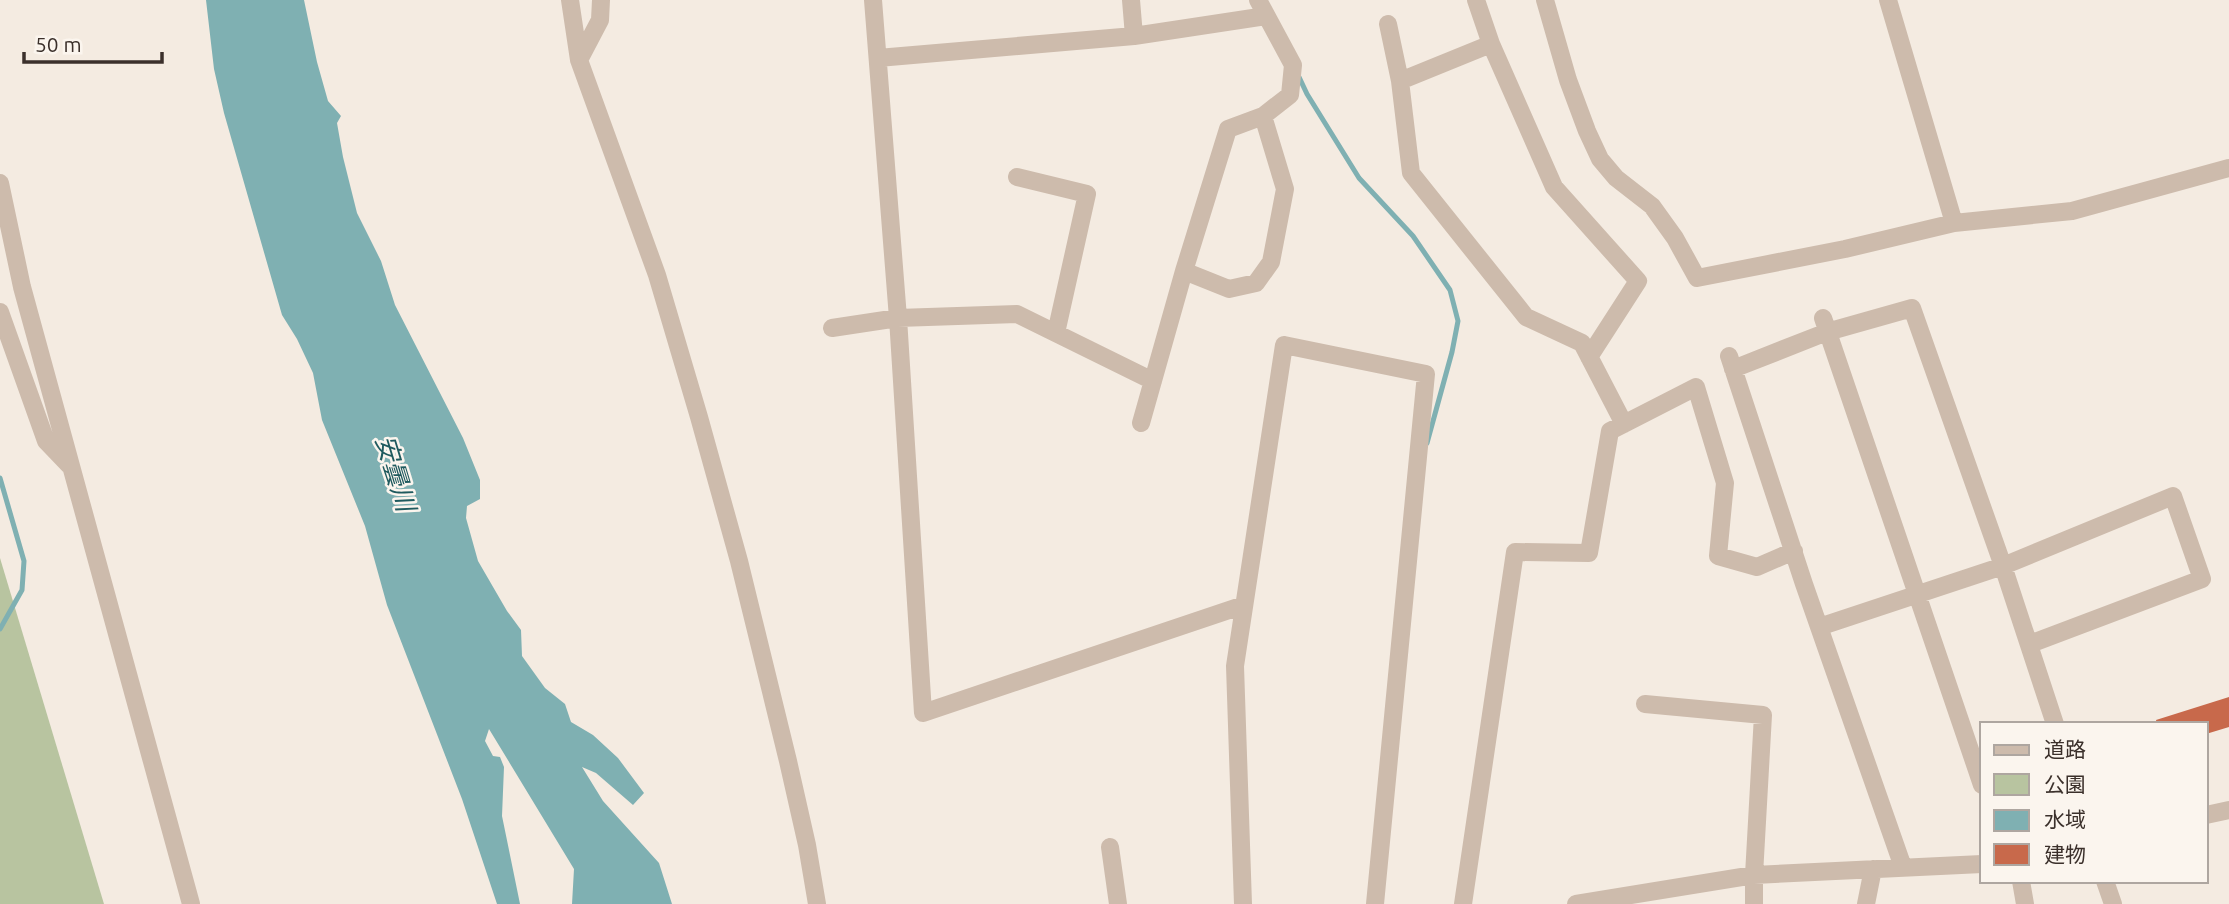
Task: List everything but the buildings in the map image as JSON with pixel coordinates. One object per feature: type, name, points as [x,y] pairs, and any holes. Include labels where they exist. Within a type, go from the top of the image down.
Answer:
[{"type":"street","points":[[570,0],[579,60],[657,275],[699,417],[778,716],[807,845],[817,904]]},
{"type":"street","points":[[579,60],[600,20],[601,0]]},
{"type":"street","points":[[873,0],[898,318],[923,713],[1244,605]]},
{"type":"street","points":[[1131,0],[1134,36]]},
{"type":"street","points":[[1476,0],[1491,44],[1554,187],[1638,281],[1589,357]]},
{"type":"street","points":[[1545,0],[1567,80],[1600,159],[1616,178],[1652,206],[1675,238],[1697,278],[1845,249],[1954,223],[2072,211],[2229,168]]},
{"type":"street","points":[[1888,0],[1954,223]]},
{"type":"street","points":[[878,58],[1134,36],[1262,8],[1293,65],[1290,95],[1263,116],[1228,129],[1141,423]]},
{"type":"street","points":[[1388,24],[1400,81],[1411,173],[1526,317],[1582,343],[1624,424]]},
{"type":"street","points":[[1400,81],[1491,44]]},
{"type":"street","points":[[1184,271],[1228,289],[1256,283],[1271,262],[1285,189],[1263,116]]},
{"type":"street","points":[[1017,177],[1087,194],[1056,333]]},
{"type":"street","points":[[0,183],[22,288],[191,904]]},
{"type":"street","points":[[1903,867],[1731,363],[1825,325],[1912,308],[2003,566],[2054,722]]},
{"type":"street","points":[[0,312],[46,441],[71,468]]},
{"type":"street","points":[[832,328],[898,318],[1017,314],[1153,381]]},
{"type":"street","points":[[1825,325],[1980,779]]},
{"type":"street","points":[[1243,904],[1235,666],[1284,345],[1426,374],[1375,904]]},
{"type":"street","points":[[1463,904],[1515,552],[1589,553],[1610,431],[1696,387],[1725,483],[1718,556],[1757,568],[1794,551]]},
{"type":"street","points":[[1819,627],[2003,566],[2173,496],[2202,579],[2029,644]]},
{"type":"street","points":[[1645,704],[1763,715],[1754,904]]},
{"type":"street","points":[[2208,815],[2229,810]]},
{"type":"street","points":[[1111,847],[1118,904]]},
{"type":"street","points":[[1576,904],[1754,875],[1980,863]]},
{"type":"street","points":[[1866,904],[1873,869]]},
{"type":"street","points":[[2021,883],[2025,904]]},
{"type":"street","points":[[2106,883],[2113,904]]},
{"type":"green space","points":[[0,558],[104,904],[0,904]]},
{"type":"water","name":"安曇川","points":[[206,0],[304,0],[328,101],[341,116],[337,123],[357,213],[381,261],[395,305],[463,438],[480,480],[480,499],[467,506],[466,518],[478,561],[521,630],[522,656],[545,688],[565,704],[571,722],[593,735],[618,758],[644,793],[633,805],[596,773],[582,767],[603,801],[659,863],[672,904],[572,904],[574,869],[489,729],[485,741],[493,756],[500,757],[504,767],[502,816],[520,904],[497,904],[462,799],[387,605],[365,526],[322,420],[313,373],[282,315],[224,113],[214,69]]},
{"type":"waterway","points":[[1299,77],[1359,178],[1413,236],[1450,290],[1458,321],[1427,443]]},
{"type":"waterway","points":[[0,478],[24,561],[22,590],[0,629]]}]
